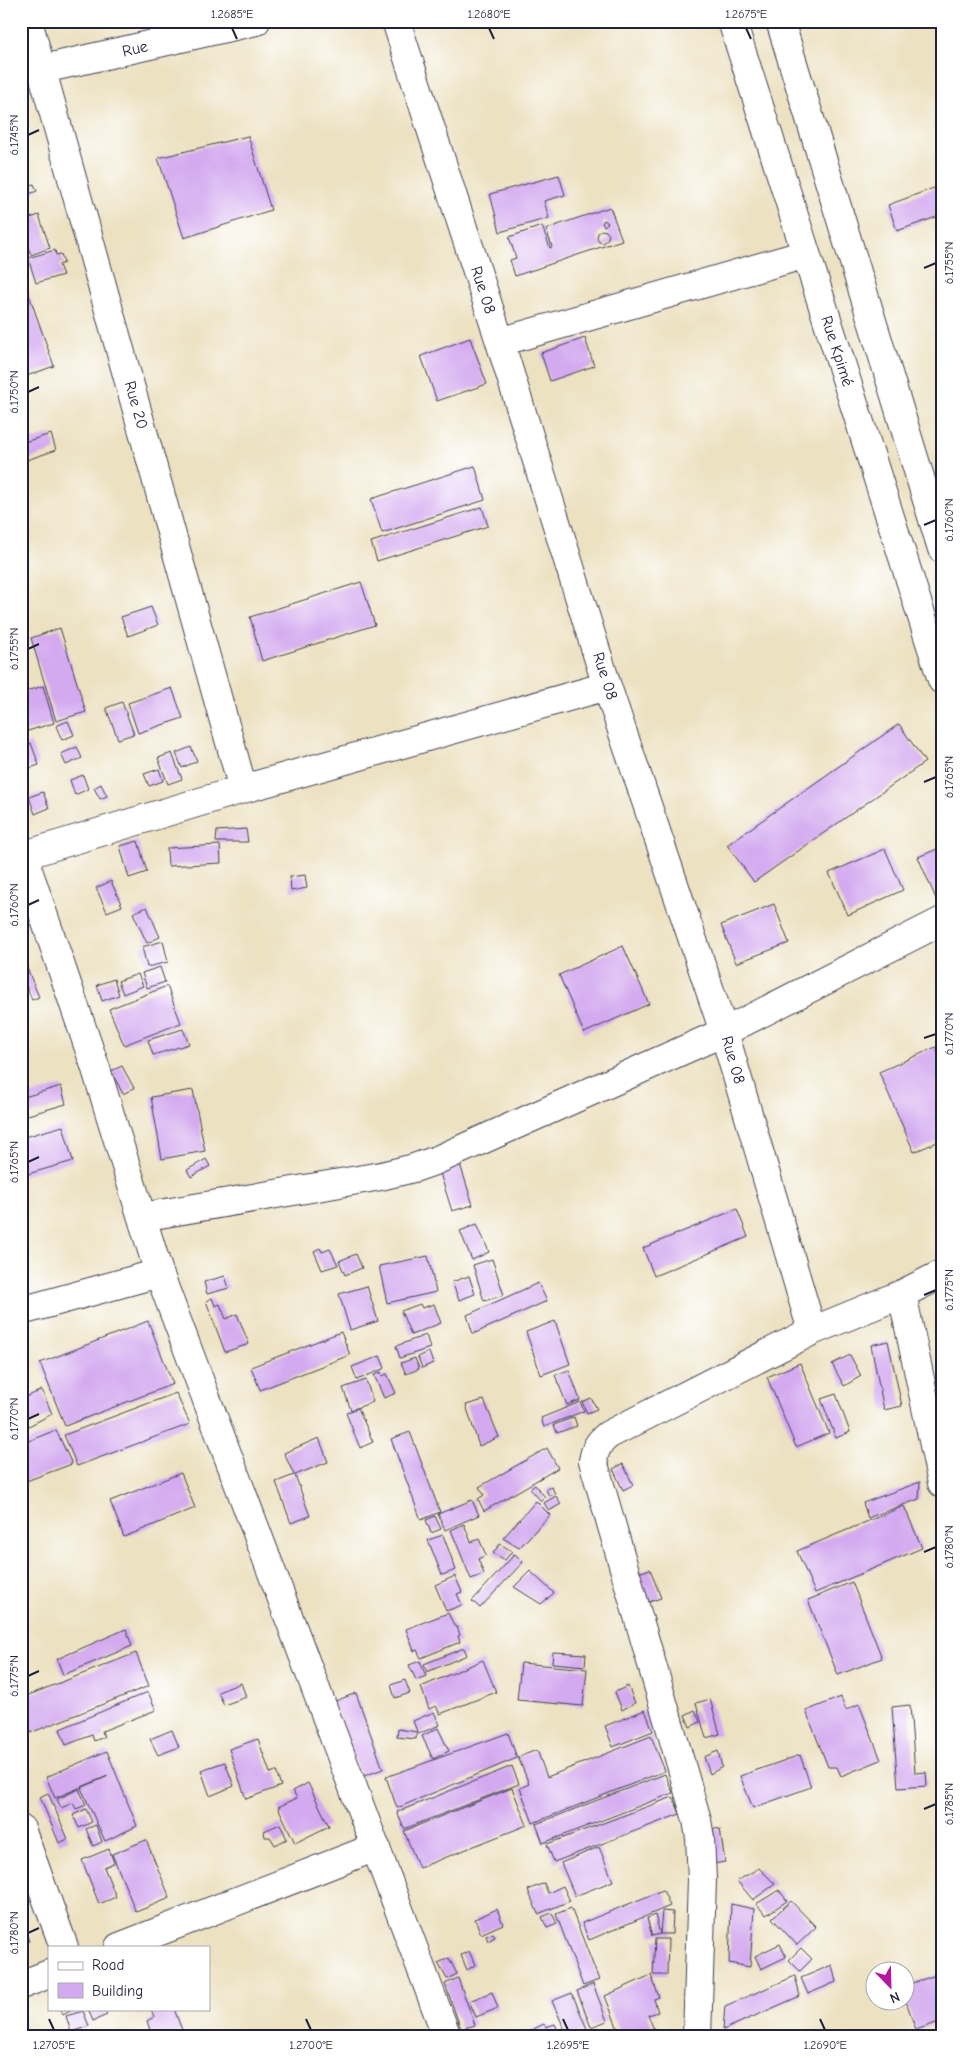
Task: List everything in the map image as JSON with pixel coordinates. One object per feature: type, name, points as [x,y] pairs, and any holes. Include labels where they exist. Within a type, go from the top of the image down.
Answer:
[{"type":"street","name":"Rue 20","points":[[28,21],[43,69],[243,789]]},
{"type":"street","name":"Rue","points":[[43,69],[256,21]]},
{"type":"street","name":"Rue 08","points":[[396,21],[500,342],[608,686],[724,1032],[812,1331]]},
{"type":"street","name":"Rue Kpimé","points":[[732,21],[942,680]]},
{"type":"street","points":[[780,21],[942,549]]},
{"type":"street","points":[[500,342],[806,254]]},
{"type":"street","points":[[447,2037],[160,1272],[96,1069],[22,855],[243,789],[608,686]]},
{"type":"street","points":[[142,1217],[372,1178],[414,1168],[459,1151],[724,1032],[942,920]]},
{"type":"street","points":[[21,1311],[160,1272]]},
{"type":"street","points":[[697,2037],[702,1879],[700,1838],[593,1461],[595,1450],[600,1441],[608,1435],[812,1331],[902,1294],[942,1274]]},
{"type":"street","points":[[902,1294],[942,1484]]},
{"type":"street","points":[[21,1829],[64,1946]]},
{"type":"street","points":[[122,1946],[376,1847]]},
{"type":"street","points":[[21,1985],[48,1974]]},
{"type":"building","points":[[934,21],[942,21],[942,45],[941,45]]},
{"type":"building","points":[[248,136],[271,210],[184,238],[158,158]]},
{"type":"building","points":[[559,175],[565,195],[544,201],[549,218],[500,232],[490,194]]},
{"type":"building","points":[[26,179],[29,185],[34,184],[37,191],[21,197],[21,180]]},
{"type":"building","points":[[942,185],[942,215],[897,231],[888,205]]},
{"type":"building","points":[[610,207],[622,240],[515,276],[510,260],[516,258],[509,237],[542,226],[550,248],[552,247],[546,229]],"holes":[[[604,220],[608,223],[604,226],[602,223]],[[602,230],[606,231],[609,235],[603,243],[599,242],[597,238],[598,233]]]},
{"type":"building","points":[[39,215],[50,248],[31,255],[21,229],[21,221]]},
{"type":"building","points":[[55,250],[56,255],[61,254],[64,263],[59,265],[63,275],[36,283],[28,258]]},
{"type":"building","points":[[942,254],[942,266],[937,256]]},
{"type":"building","points":[[28,292],[54,366],[21,378],[21,294]]},
{"type":"building","points":[[470,338],[487,384],[437,401],[421,356]]},
{"type":"building","points":[[585,338],[594,366],[550,381],[541,353]]},
{"type":"building","points":[[51,434],[56,450],[21,462],[21,443]]},
{"type":"building","points":[[475,466],[485,500],[382,533],[371,499]]},
{"type":"building","points":[[482,507],[488,526],[377,561],[371,542]]},
{"type":"building","points":[[361,582],[375,625],[262,661],[250,617]]},
{"type":"building","points":[[151,607],[158,625],[128,636],[121,617]]},
{"type":"building","points":[[21,622],[28,644],[21,646]]},
{"type":"building","points":[[60,628],[86,712],[56,721],[31,638]]},
{"type":"building","points":[[43,686],[54,723],[21,733],[21,693]]},
{"type":"building","points":[[172,688],[183,718],[138,733],[128,703]]},
{"type":"building","points":[[122,702],[134,734],[118,739],[106,708]]},
{"type":"building","points":[[68,721],[74,735],[62,740],[56,726]]},
{"type":"building","points":[[899,724],[925,762],[754,882],[727,845]]},
{"type":"building","points":[[31,743],[39,765],[21,771],[21,746]]},
{"type":"building","points":[[77,747],[82,758],[66,765],[61,754]]},
{"type":"building","points":[[191,747],[197,761],[182,768],[176,753]]},
{"type":"building","points":[[172,753],[182,779],[168,784],[158,758]]},
{"type":"building","points":[[159,769],[163,781],[149,786],[144,774]]},
{"type":"building","points":[[83,775],[88,789],[75,795],[70,780]]},
{"type":"building","points":[[101,784],[107,796],[100,799],[94,788]]},
{"type":"building","points":[[43,792],[49,808],[35,814],[29,797]]},
{"type":"building","points":[[246,829],[248,842],[216,842],[217,831]]},
{"type":"building","points":[[942,834],[942,847],[937,837]]},
{"type":"building","points":[[138,841],[147,872],[129,878],[120,846]]},
{"type":"building","points":[[220,845],[221,863],[168,866],[167,848]]},
{"type":"building","points":[[942,847],[942,899],[937,901],[918,857]]},
{"type":"building","points":[[885,849],[903,890],[848,915],[829,873]]},
{"type":"building","points":[[305,875],[307,888],[291,891],[290,877]]},
{"type":"building","points":[[111,881],[122,906],[107,912],[96,888]]},
{"type":"building","points":[[774,904],[789,943],[736,963],[721,925]]},
{"type":"building","points":[[147,907],[160,937],[147,943],[133,913]]},
{"type":"building","points":[[163,941],[168,962],[147,967],[142,947]]},
{"type":"building","points":[[623,946],[649,1004],[584,1033],[559,975]]},
{"type":"building","points":[[21,954],[39,997],[32,1000],[21,974]]},
{"type":"building","points":[[160,967],[165,982],[147,988],[142,973]]},
{"type":"building","points":[[138,974],[143,986],[123,994],[118,981]]},
{"type":"building","points":[[114,979],[119,995],[102,1001],[97,985]]},
{"type":"building","points":[[167,986],[181,1023],[124,1045],[109,1009]]},
{"type":"building","points":[[183,1029],[189,1044],[153,1055],[148,1040]]},
{"type":"building","points":[[936,1047],[942,1061],[942,1140],[914,1152],[879,1072]]},
{"type":"building","points":[[122,1066],[134,1088],[123,1094],[111,1071]]},
{"type":"building","points":[[61,1086],[66,1104],[21,1117],[21,1098]]},
{"type":"building","points":[[193,1090],[205,1151],[162,1159],[151,1097]]},
{"type":"building","points":[[63,1126],[73,1161],[21,1176],[21,1138]]},
{"type":"building","points":[[206,1159],[210,1166],[191,1177],[187,1170]]},
{"type":"building","points":[[460,1164],[473,1205],[452,1211],[439,1170]]},
{"type":"building","points":[[737,1209],[748,1237],[654,1276],[643,1248]]},
{"type":"building","points":[[477,1224],[489,1252],[472,1260],[460,1231]]},
{"type":"building","points":[[320,1248],[322,1252],[330,1249],[338,1265],[322,1270],[314,1251]]},
{"type":"building","points":[[356,1254],[362,1268],[345,1275],[339,1261]]},
{"type":"building","points":[[428,1256],[436,1292],[387,1303],[379,1266]]},
{"type":"building","points":[[492,1259],[504,1295],[484,1301],[473,1265]]},
{"type":"building","points":[[225,1276],[229,1288],[207,1294],[204,1282]]},
{"type":"building","points":[[469,1276],[475,1294],[459,1300],[452,1282]]},
{"type":"building","points":[[538,1283],[547,1301],[473,1334],[467,1315]]},
{"type":"building","points":[[367,1286],[378,1321],[350,1330],[339,1294]]},
{"type":"building","points":[[212,1298],[215,1306],[220,1304],[226,1319],[237,1314],[249,1344],[225,1352],[206,1301]]},
{"type":"building","points":[[420,1304],[422,1308],[434,1304],[441,1323],[411,1335],[401,1311]]},
{"type":"building","points":[[148,1321],[173,1384],[65,1426],[40,1363]]},
{"type":"building","points":[[555,1321],[570,1364],[541,1375],[526,1332]]},
{"type":"building","points":[[341,1332],[350,1355],[260,1390],[251,1367]]},
{"type":"building","points":[[426,1335],[430,1348],[400,1358],[396,1346]]},
{"type":"building","points":[[888,1341],[902,1406],[884,1410],[871,1345]]},
{"type":"building","points":[[429,1352],[433,1363],[422,1368],[418,1357]]},
{"type":"building","points":[[850,1355],[861,1376],[844,1386],[832,1364]]},
{"type":"building","points":[[380,1356],[385,1368],[357,1380],[352,1367]]},
{"type":"building","points":[[415,1358],[419,1369],[406,1374],[401,1363]]},
{"type":"building","points":[[800,1363],[829,1433],[796,1447],[767,1377]]},
{"type":"building","points":[[569,1370],[580,1400],[567,1405],[555,1375]]},
{"type":"building","points":[[381,1372],[382,1376],[387,1374],[396,1393],[384,1398],[374,1375]]},
{"type":"building","points":[[366,1380],[373,1402],[351,1410],[343,1388]]},
{"type":"building","points":[[42,1390],[52,1414],[21,1430],[21,1399]]},
{"type":"building","points":[[176,1393],[190,1424],[77,1466],[64,1435]]},
{"type":"building","points":[[836,1394],[850,1432],[836,1438],[821,1399]]},
{"type":"building","points":[[591,1398],[597,1409],[587,1413],[582,1402]]},
{"type":"building","points":[[484,1400],[499,1437],[479,1446],[466,1405]]},
{"type":"building","points":[[580,1402],[584,1411],[544,1427],[541,1418]]},
{"type":"building","points":[[358,1408],[373,1442],[360,1448],[346,1413]]},
{"type":"building","points":[[574,1417],[577,1426],[557,1433],[554,1425]]},
{"type":"building","points":[[56,1430],[72,1464],[21,1483],[21,1444]]},
{"type":"building","points":[[410,1432],[440,1512],[421,1520],[391,1439]]},
{"type":"building","points":[[319,1438],[328,1462],[295,1475],[310,1516],[291,1523],[276,1482],[294,1475],[284,1453]]},
{"type":"building","points":[[547,1448],[558,1468],[484,1511],[478,1499],[484,1495],[479,1487]]},
{"type":"building","points":[[623,1464],[633,1485],[623,1490],[613,1469]]},
{"type":"building","points":[[181,1473],[195,1508],[124,1537],[110,1501]]},
{"type":"building","points":[[920,1482],[919,1499],[868,1518],[863,1503]]},
{"type":"building","points":[[535,1485],[545,1497],[541,1501],[530,1489]]},
{"type":"building","points":[[552,1487],[555,1494],[549,1496],[546,1489]]},
{"type":"building","points":[[556,1496],[561,1504],[549,1511],[544,1503]]},
{"type":"building","points":[[472,1500],[479,1515],[445,1530],[438,1514]]},
{"type":"building","points":[[536,1501],[550,1515],[519,1548],[503,1538]]},
{"type":"building","points":[[904,1506],[922,1548],[815,1593],[797,1551]]},
{"type":"building","points":[[435,1516],[441,1529],[431,1533],[426,1520]]},
{"type":"building","points":[[464,1524],[471,1542],[479,1539],[486,1555],[478,1559],[484,1574],[471,1579],[451,1530]]},
{"type":"building","points":[[443,1535],[456,1570],[442,1575],[428,1540]]},
{"type":"building","points":[[500,1544],[512,1551],[505,1560],[493,1553]]},
{"type":"building","points":[[515,1554],[523,1562],[480,1608],[472,1601]]},
{"type":"building","points":[[650,1569],[661,1598],[649,1602],[638,1573]]},
{"type":"building","points":[[530,1571],[554,1593],[541,1604],[514,1587]]},
{"type":"building","points":[[455,1576],[462,1592],[457,1594],[462,1605],[446,1611],[435,1585]]},
{"type":"building","points":[[852,1582],[882,1658],[838,1675],[808,1600]]},
{"type":"building","points":[[448,1613],[455,1627],[457,1627],[460,1642],[421,1658],[417,1650],[414,1651],[406,1629]]},
{"type":"building","points":[[126,1629],[132,1646],[63,1675],[57,1659]]},
{"type":"building","points":[[464,1648],[467,1655],[427,1672],[424,1664]]},
{"type":"building","points":[[553,1652],[586,1654],[585,1666],[552,1663]]},
{"type":"building","points":[[136,1653],[149,1686],[30,1733],[21,1712],[21,1698]]},
{"type":"building","points":[[483,1660],[496,1692],[440,1714],[436,1706],[429,1709],[421,1687]]},
{"type":"building","points":[[420,1661],[426,1676],[416,1680],[409,1665]]},
{"type":"building","points":[[521,1663],[587,1669],[583,1706],[517,1700]]},
{"type":"building","points":[[405,1680],[410,1693],[395,1698],[391,1685]]},
{"type":"building","points":[[241,1683],[246,1697],[224,1705],[218,1692]]},
{"type":"building","points":[[628,1686],[635,1703],[622,1710],[615,1692]]},
{"type":"building","points":[[148,1692],[156,1710],[102,1731],[104,1737],[94,1741],[92,1735],[66,1745],[60,1729]]},
{"type":"building","points":[[356,1693],[383,1769],[361,1777],[333,1702]]},
{"type":"building","points":[[841,1697],[846,1710],[859,1704],[881,1760],[841,1776],[837,1767],[828,1767],[806,1711]]},
{"type":"building","points":[[710,1699],[720,1734],[706,1738],[696,1703]]},
{"type":"building","points":[[910,1705],[915,1773],[926,1772],[927,1786],[898,1788],[892,1707]]},
{"type":"building","points":[[645,1710],[653,1731],[613,1747],[605,1726]]},
{"type":"building","points":[[695,1710],[700,1722],[690,1727],[685,1715]]},
{"type":"building","points":[[434,1712],[440,1725],[418,1734],[413,1721]]},
{"type":"building","points":[[438,1728],[449,1751],[433,1759],[422,1736]]},
{"type":"building","points":[[398,1729],[417,1732],[416,1739],[397,1737]]},
{"type":"building","points":[[172,1730],[179,1747],[158,1755],[150,1739]]},
{"type":"building","points":[[508,1733],[517,1758],[397,1808],[386,1777]]},
{"type":"building","points":[[651,1736],[665,1771],[533,1823],[520,1788],[529,1784],[518,1757],[537,1750],[547,1777]]},
{"type":"building","points":[[258,1739],[270,1773],[276,1771],[281,1786],[246,1799],[229,1749]]},
{"type":"building","points":[[107,1751],[137,1826],[105,1841],[81,1788],[108,1776],[55,1798],[46,1777]]},
{"type":"building","points":[[718,1751],[722,1767],[710,1774],[704,1757]]},
{"type":"building","points":[[800,1755],[811,1787],[753,1808],[740,1776]]},
{"type":"building","points":[[225,1762],[234,1786],[210,1796],[201,1770]]},
{"type":"building","points":[[512,1766],[519,1784],[404,1829],[397,1812]]},
{"type":"building","points":[[665,1774],[673,1793],[543,1843],[536,1824]]},
{"type":"building","points":[[308,1783],[329,1826],[295,1843],[278,1807],[297,1798],[293,1791]]},
{"type":"building","points":[[512,1788],[527,1825],[419,1868],[404,1831]]},
{"type":"building","points":[[79,1789],[86,1805],[76,1809],[73,1803],[61,1808],[57,1799]]},
{"type":"building","points":[[48,1793],[68,1839],[59,1843],[40,1797]]},
{"type":"building","points":[[673,1797],[680,1814],[554,1862],[547,1844]]},
{"type":"building","points":[[86,1809],[92,1822],[79,1828],[73,1815]]},
{"type":"building","points":[[280,1824],[287,1839],[275,1845],[270,1837],[265,1837],[264,1831]]},
{"type":"building","points":[[96,1825],[102,1842],[93,1846],[86,1829]]},
{"type":"building","points":[[707,1828],[720,1829],[725,1862],[713,1864]]},
{"type":"building","points":[[146,1840],[170,1898],[136,1912],[112,1854]]},
{"type":"building","points":[[599,1847],[613,1881],[575,1896],[561,1863]]},
{"type":"building","points":[[109,1849],[114,1863],[104,1867],[116,1897],[99,1904],[82,1860]]},
{"type":"building","points":[[759,1868],[775,1884],[753,1900],[737,1881]]},
{"type":"building","points":[[544,1883],[548,1893],[563,1886],[570,1901],[538,1914],[528,1890]]},
{"type":"building","points":[[663,1890],[670,1906],[589,1940],[582,1923]]},
{"type":"building","points":[[779,1890],[787,1901],[766,1915],[756,1904]]},
{"type":"building","points":[[791,1901],[816,1927],[797,1945],[772,1918]]},
{"type":"building","points":[[731,1904],[754,1909],[750,1967],[729,1963]]},
{"type":"building","points":[[571,1908],[599,1980],[583,1986],[556,1914]]},
{"type":"building","points":[[497,1909],[503,1924],[481,1934],[475,1919]]},
{"type":"building","points":[[662,1911],[673,1912],[672,1934],[660,1934]]},
{"type":"building","points":[[552,1913],[557,1924],[547,1928],[542,1917]]},
{"type":"building","points":[[655,1915],[660,1934],[652,1936],[647,1918]]},
{"type":"building","points":[[21,1919],[29,1941],[21,1944]]},
{"type":"building","points":[[493,1933],[495,1937],[488,1941],[486,1936]]},
{"type":"building","points":[[655,1939],[668,1939],[667,1975],[653,1975]]},
{"type":"building","points":[[780,1944],[786,1957],[761,1969],[755,1956]]},
{"type":"building","points":[[801,1948],[812,1959],[800,1971],[789,1960]]},
{"type":"building","points":[[469,1951],[475,1965],[467,1970],[461,1955]]},
{"type":"building","points":[[449,1958],[457,1974],[447,1979],[438,1963]]},
{"type":"building","points":[[832,1965],[836,1982],[808,1994],[801,1978]]},
{"type":"building","points":[[942,1973],[942,2021],[916,2030],[909,2010],[916,2010],[916,1982]]},
{"type":"building","points":[[651,1975],[659,1997],[654,1999],[658,2012],[648,2015],[657,2037],[621,2037],[605,1996]]},
{"type":"building","points":[[795,1976],[800,1996],[723,2030],[725,2006]]},
{"type":"building","points":[[458,1978],[475,2025],[461,2029],[445,1984]]},
{"type":"building","points":[[593,1984],[607,2021],[591,2027],[577,1991]]},
{"type":"building","points":[[492,1992],[498,2008],[476,2017],[469,2001]]},
{"type":"building","points":[[572,1993],[587,2029],[568,2037],[552,2001]]},
{"type":"building","points":[[60,2010],[72,2010],[63,2015]]},
{"type":"building","points":[[88,2010],[105,2010],[107,2015],[93,2021]]},
{"type":"building","points":[[151,2010],[174,2010],[182,2030],[165,2037],[158,2037],[156,2032],[151,2033],[147,2021],[154,2017]]},
{"type":"building","points":[[83,2011],[89,2026],[71,2032],[66,2016]]},
{"type":"building","points":[[21,2016],[26,2028],[21,2030]]},
{"type":"building","points":[[544,2024],[546,2027],[555,2024],[561,2037],[529,2037],[527,2032]]}]
